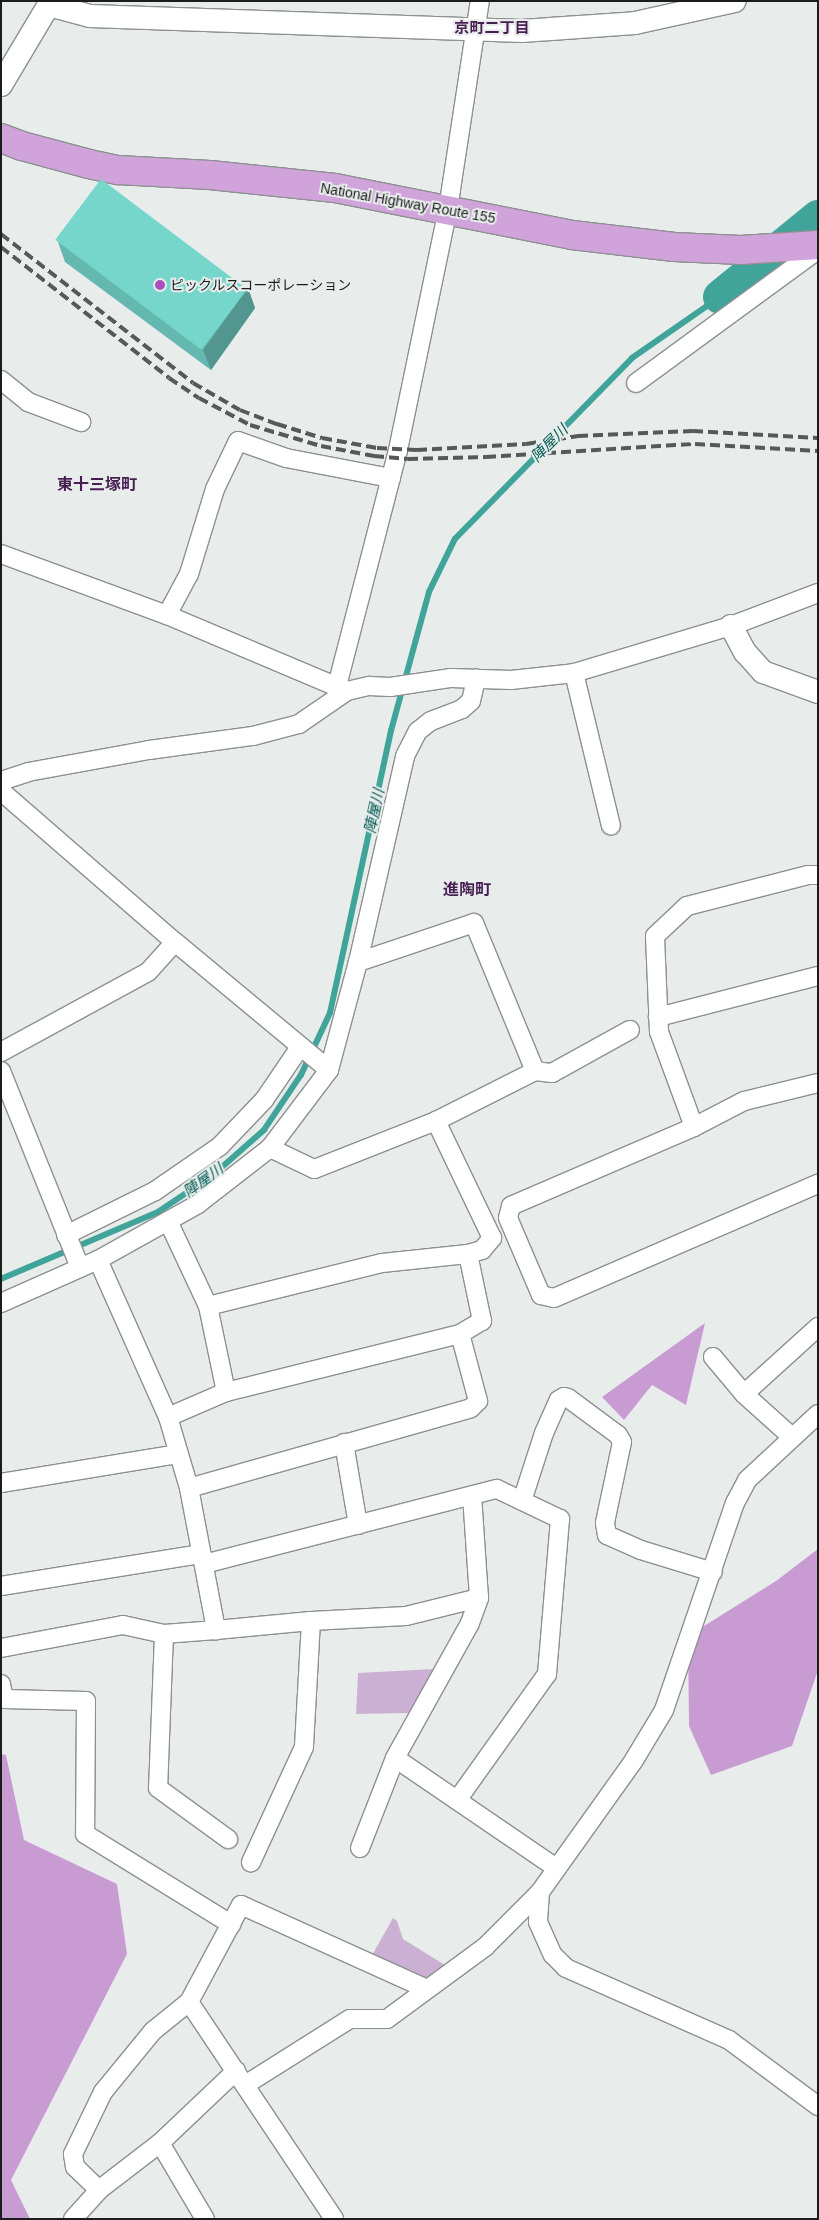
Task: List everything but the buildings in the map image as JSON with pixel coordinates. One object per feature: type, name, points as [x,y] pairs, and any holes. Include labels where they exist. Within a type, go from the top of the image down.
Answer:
[{"type":"highway","name":"National Highway Route 155","points":[[1,138],[22,146],[118,170],[210,175],[335,188],[572,235],[674,247],[741,250],[816,247]]},
{"type":"street","points":[[1,85],[50,3],[90,16],[522,31],[635,23],[735,1]]},
{"type":"street","points":[[1,781],[28,772],[149,750],[252,736],[290,727],[299,724],[342,688],[391,478],[448,209],[479,4]]},
{"type":"street","points":[[636,383],[816,247]]},
{"type":"street","points":[[1,380],[28,402],[81,422]]},
{"type":"street","points":[[167,615],[189,574],[215,489],[238,441],[286,458],[391,478]]},
{"type":"street","points":[[1,554],[167,615],[342,688],[390,687],[451,678],[510,680],[574,673],[731,626],[818,593]]},
{"type":"street","points":[[731,626],[745,652],[763,672],[818,692]]},
{"type":"street","points":[[574,673],[611,826]]},
{"type":"street","points":[[1,1303],[78,1263],[98,1260],[198,1204],[270,1148],[326,1068],[358,962],[405,756],[418,731],[431,721],[462,709],[471,701],[476,679]]},
{"type":"street","points":[[1,791],[175,942],[326,1068]]},
{"type":"street","points":[[694,1126],[659,1032],[654,936],[687,906],[808,875],[818,876]]},
{"type":"street","points":[[358,962],[474,923],[535,1071]]},
{"type":"street","points":[[1,1052],[148,972],[175,942]]},
{"type":"street","points":[[658,1017],[818,976]]},
{"type":"street","points":[[270,1148],[314,1169],[436,1121],[535,1071],[552,1072],[630,1030]]},
{"type":"street","points":[[67,1237],[154,1191],[220,1146],[264,1100],[302,1049]]},
{"type":"street","points":[[1,1071],[78,1263]]},
{"type":"street","points":[[818,1083],[744,1101],[694,1126],[511,1206],[508,1218],[540,1295],[554,1298],[818,1184]]},
{"type":"street","points":[[208,1306],[382,1263],[468,1254],[482,1250],[492,1238],[436,1121]]},
{"type":"street","points":[[168,1221],[208,1306],[226,1392]]},
{"type":"street","points":[[168,1417],[226,1392],[460,1334],[482,1321],[468,1254]]},
{"type":"street","points":[[98,1260],[168,1417],[189,1488],[216,1630]]},
{"type":"street","points":[[744,1394],[818,1326]]},
{"type":"street","points":[[189,1488],[344,1442],[471,1408],[478,1401],[460,1334]]},
{"type":"street","points":[[713,1357],[744,1394],[792,1437]]},
{"type":"street","points":[[522,1501],[544,1433],[559,1400],[564,1397],[568,1398],[618,1435],[622,1442],[605,1523],[607,1535],[641,1550],[713,1572]]},
{"type":"street","points":[[73,2219],[99,2190],[240,2078],[350,2019],[387,2020],[486,1947],[540,1892],[634,1760],[664,1710],[713,1572],[735,1503],[747,1480],[818,1414]]},
{"type":"street","points":[[344,1442],[358,1525]]},
{"type":"street","points":[[1,1483],[179,1454]]},
{"type":"street","points":[[1,1586],[202,1559],[358,1525],[497,1489],[560,1519],[547,1674],[457,1800]]},
{"type":"street","points":[[360,1848],[395,1758],[470,1623],[479,1598],[472,1496]]},
{"type":"street","points":[[1,1648],[123,1625],[164,1634],[311,1621],[406,1616],[479,1598]]},
{"type":"street","points":[[251,1862],[304,1747],[311,1621]]},
{"type":"street","points":[[164,1634],[158,1788],[228,1839]]},
{"type":"street","points":[[1,1684],[4,1699],[86,1702],[85,1834],[231,1924]]},
{"type":"street","points":[[395,1758],[556,1868]]},
{"type":"street","points":[[540,1892],[538,1922],[553,1955],[566,1968],[728,2040],[818,2106]]},
{"type":"street","points":[[99,2190],[75,2167],[73,2154],[103,2092],[153,2031],[189,2002],[241,1905],[427,1989]]},
{"type":"street","points":[[189,2002],[334,2219]]},
{"type":"street","points":[[160,2143],[205,2219]]},
{"type":"shaded area","points":[[705,1323],[686,1405],[652,1385],[624,1420],[602,1397]]},
{"type":"shaded area","points":[[818,1549],[818,1670],[792,1746],[711,1775],[689,1726],[688,1636],[776,1581]]},
{"type":"shaded area","points":[[435,1669],[410,1713],[356,1714],[358,1673]]},
{"type":"shaded area","points":[[1,1754],[6,1755],[24,1840],[117,1884],[127,1954],[11,2180],[30,2219],[1,2219]]},
{"type":"shaded area","points":[[393,1918],[397,1921],[403,1939],[448,1967],[425,1986],[371,1957]]},
{"type":"waterway","points":[[720,297],[818,217]]},
{"type":"waterway","name":"陣屋川","points":[[1,1279],[158,1212],[213,1175],[264,1130],[301,1075],[330,1013],[391,731],[429,592],[455,539],[632,358],[720,297]]},
{"type":"railway","points":[[1,234],[193,383],[240,410],[322,438],[377,448],[417,450],[526,444],[578,436],[693,431],[818,438]]},
{"type":"railway","points":[[1,247],[169,378],[199,398],[250,425],[321,446],[374,456],[408,459],[486,457],[695,444],[818,451]]},
{"type":"place","name":"ピックルスコーポレーション","points":[[160,285]]},
{"type":"district","name":"京町二丁目","points":[[492,28]]},
{"type":"district","name":"東十三塚町","points":[[97,485]]},
{"type":"district","name":"進陶町","points":[[467,890]]}]
